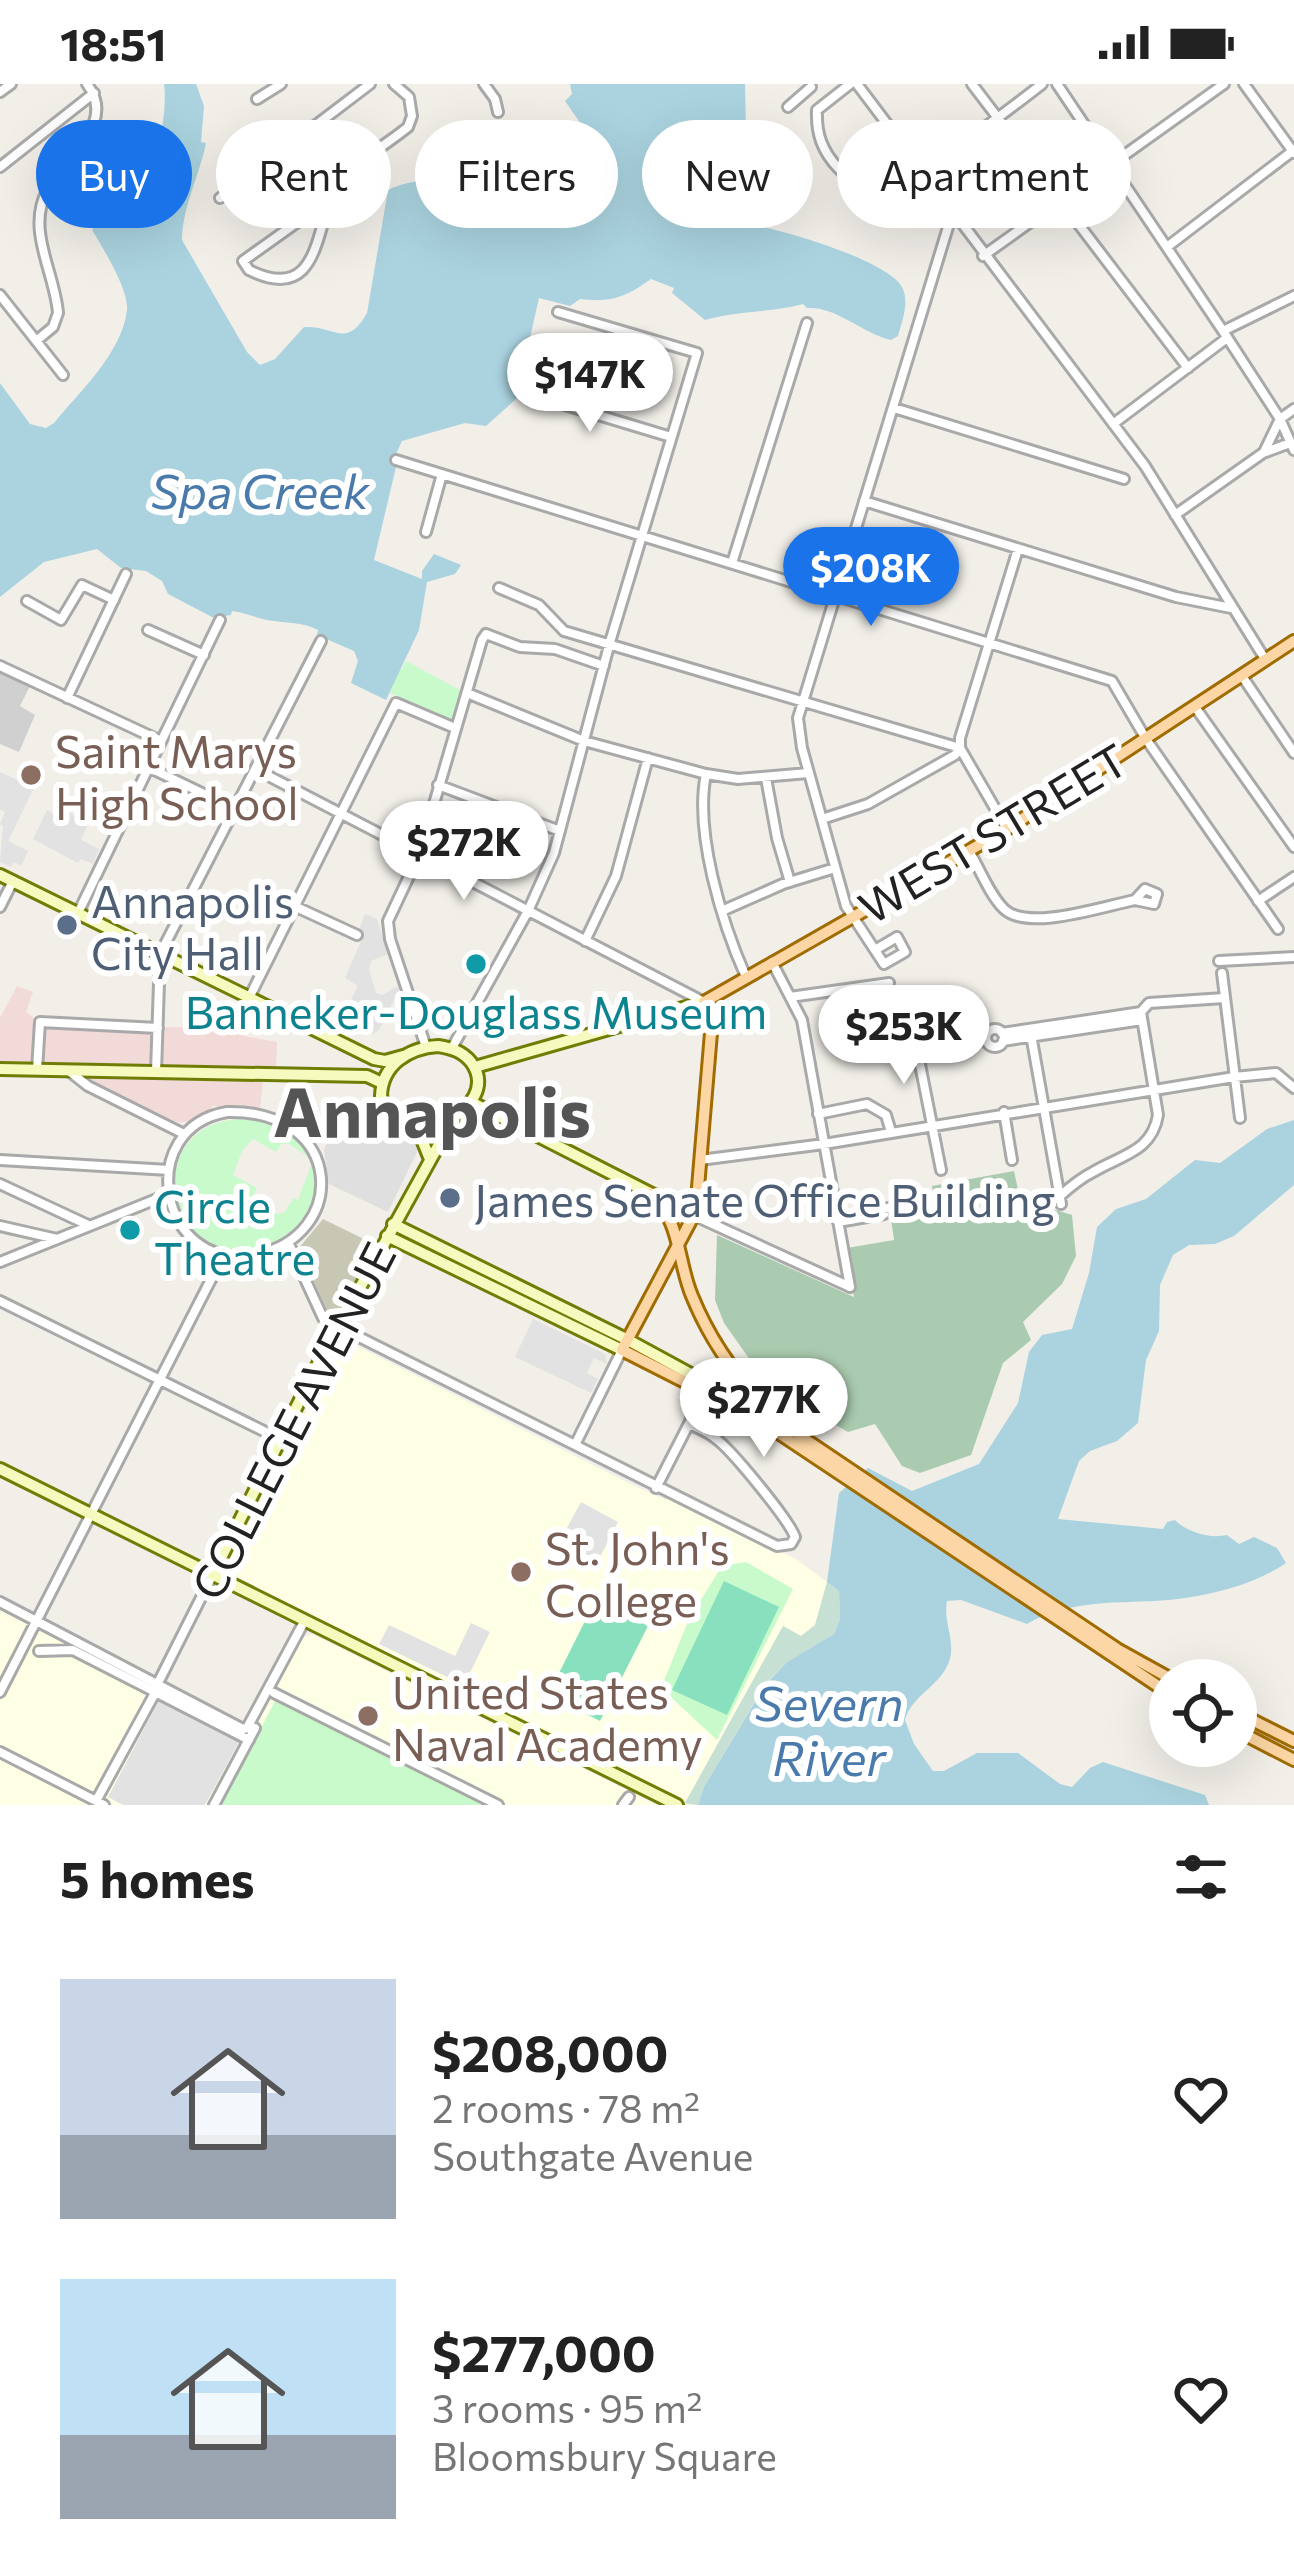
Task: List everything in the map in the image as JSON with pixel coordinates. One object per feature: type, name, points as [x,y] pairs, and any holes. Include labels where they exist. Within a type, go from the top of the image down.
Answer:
[{"type":"main road","name":"WEST STREET","points":[[475,1067],[704,1002],[1007,829],[1294,641]]},
{"type":"main road","points":[[0,875],[374,1059],[385,1061],[426,1047],[452,1048],[475,1067],[477,1083],[471,1102],[453,1119],[409,1125]]},
{"type":"main road","points":[[625,1345],[694,1215],[712,1021],[711,1009],[704,1002]]},
{"type":"main road","points":[[403,1056],[382,1083],[381,1096],[387,1112],[421,1137],[429,1158]]},
{"type":"main road","points":[[0,1069],[368,1076],[382,1083]]},
{"type":"main road","points":[[471,1102],[694,1215]]},
{"type":"main road","name":"COLLEGE AVENUE","points":[[213,1574],[390,1230],[453,1119]]},
{"type":"main road","points":[[650,1194],[669,1211],[688,1288],[723,1355],[744,1382],[821,1455]]},
{"type":"main road","points":[[390,1230],[743,1400],[797,1433]]},
{"type":"main road","points":[[625,1345],[821,1455],[1149,1679]]},
{"type":"main road","points":[[0,1469],[677,1805]]},
{"type":"main road","points":[[1083,1632],[1149,1667]]},
{"type":"main road","points":[[1257,1722],[1294,1741]]},
{"type":"main road","points":[[1257,1741],[1294,1760]]},
{"type":"street","points":[[0,92],[11,84]]},
{"type":"street","points":[[36,341],[53,326],[58,313],[39,214],[47,189],[98,115],[87,84]]},
{"type":"street","points":[[256,99],[281,84]]},
{"type":"street","points":[[323,120],[370,84]]},
{"type":"street","points":[[391,141],[408,127],[411,104],[394,84]]},
{"type":"street","points":[[484,84],[498,112]]},
{"type":"street","points":[[972,84],[997,118]]},
{"type":"street","points":[[994,120],[1042,84]]},
{"type":"street","points":[[1058,84],[1082,120]]},
{"type":"street","points":[[1131,153],[1223,84]]},
{"type":"street","points":[[1167,247],[1294,152],[1244,84]]},
{"type":"street","points":[[837,166],[819,137],[817,110],[859,85],[884,120]]},
{"type":"street","points":[[788,107],[811,87]]},
{"type":"street","points":[[0,167],[94,93]]},
{"type":"street","points":[[1131,193],[1280,419],[1292,447],[1263,453],[1175,515]]},
{"type":"street","points":[[328,214],[316,251],[302,269],[276,279],[249,271],[243,261],[305,216],[328,214]]},
{"type":"street","points":[[875,950],[846,906],[798,728],[948,228]]},
{"type":"street","points":[[962,228],[1113,424],[1265,659]]},
{"type":"street","points":[[983,256],[1021,228]]},
{"type":"street","points":[[1080,228],[1188,368]]},
{"type":"street","points":[[0,296],[63,375]]},
{"type":"street","points":[[1113,424],[1225,335],[1294,296]]},
{"type":"street","points":[[452,1048],[548,871],[610,642],[697,353],[558,312]]},
{"type":"street","points":[[731,563],[807,323]]},
{"type":"street","points":[[522,392],[671,437]]},
{"type":"street","points":[[894,408],[1124,479]]},
{"type":"street","points":[[1263,453],[1280,419],[1294,409]]},
{"type":"street","points":[[396,460],[1112,681],[1146,739],[1278,929]]},
{"type":"street","points":[[426,532],[442,474]]},
{"type":"street","points":[[865,501],[1176,597],[1231,608]]},
{"type":"street","points":[[822,819],[868,804],[957,754],[1018,549]]},
{"type":"street","points":[[67,698],[126,574]]},
{"type":"street","points":[[27,601],[61,620],[82,586],[114,600]]},
{"type":"street","points":[[499,588],[539,605],[564,631],[960,748],[1007,829]]},
{"type":"street","points":[[78,913],[220,620]]},
{"type":"street","points":[[148,630],[204,655]]},
{"type":"street","points":[[426,1047],[388,929],[418,855],[486,634],[520,647],[555,649],[604,666]]},
{"type":"street","points":[[156,1072],[160,954],[321,641]]},
{"type":"street","points":[[0,666],[161,741]]},
{"type":"street","points":[[1241,675],[1294,753]]},
{"type":"street","points":[[467,693],[584,741],[706,774],[738,779],[808,772]]},
{"type":"street","points":[[249,998],[395,703],[455,728]]},
{"type":"street","points":[[1195,706],[1294,847]]},
{"type":"street","points":[[585,941],[616,876],[648,758]]},
{"type":"street","points":[[148,767],[233,808]]},
{"type":"street","points":[[255,769],[704,1002]]},
{"type":"street","points":[[706,774],[703,810],[710,859],[746,977]]},
{"type":"street","points":[[766,778],[790,882]]},
{"type":"street","points":[[438,785],[560,831]]},
{"type":"street","points":[[969,850],[998,902],[1022,919],[1135,900]]},
{"type":"street","points":[[724,910],[835,868]]},
{"type":"street","points":[[1258,901],[1294,877]]},
{"type":"street","points":[[0,908],[13,881]]},
{"type":"street","points":[[295,906],[357,935]]},
{"type":"street","points":[[1220,961],[1294,957]]},
{"type":"street","points":[[694,1215],[850,1287],[802,1020],[772,962]]},
{"type":"street","points":[[1222,974],[1240,1118]]},
{"type":"street","points":[[790,997],[890,983]]},
{"type":"street","points":[[905,994],[941,1170]]},
{"type":"street","points":[[1031,1033],[1060,1200],[1093,1172],[1146,1144],[1155,1132],[1158,1115],[1141,1016],[1149,1003],[1224,998]]},
{"type":"street","points":[[1003,1037],[1141,1016]]},
{"type":"street","points":[[37,1070],[40,1022],[158,1028]]},
{"type":"street","points":[[68,1070],[88,1086],[184,1133]]},
{"type":"street","points":[[700,1160],[1234,1077],[1276,1073],[1294,1088]]},
{"type":"street","points":[[818,1114],[867,1104],[886,1115],[891,1132]]},
{"type":"street","points":[[242,1112],[276,1120],[305,1137],[317,1154],[321,1185],[316,1205],[288,1242],[252,1256],[223,1256],[200,1245],[181,1227],[169,1194],[169,1170],[184,1133],[210,1116],[242,1112]]},
{"type":"street","points":[[305,1137],[387,1112]]},
{"type":"street","points":[[1004,1112],[1012,1160]]},
{"type":"street","points":[[317,1154],[328,1127]]},
{"type":"street","points":[[0,1160],[169,1170]]},
{"type":"street","points":[[0,1184],[90,1225]]},
{"type":"street","points":[[0,1262],[169,1194]]},
{"type":"street","points":[[838,1222],[884,1214],[883,1209],[908,1204]]},
{"type":"street","points":[[0,1226],[56,1239]]},
{"type":"street","points":[[288,1242],[330,1344]]},
{"type":"street","points":[[0,1691],[223,1256]]},
{"type":"street","points":[[0,1301],[280,1439]]},
{"type":"street","points":[[323,1318],[777,1546],[794,1541],[793,1528],[716,1438],[689,1424]]},
{"type":"street","points":[[575,1445],[625,1345]]},
{"type":"street","points":[[660,1490],[701,1400]]},
{"type":"street","name":"COLLEGE AVENUE","points":[[100,1803],[213,1574]]},
{"type":"street","points":[[0,1602],[249,1740]]},
{"type":"street","points":[[214,1805],[304,1620]]},
{"type":"street","points":[[39,1651],[73,1650],[251,1728]]},
{"type":"street","points":[[274,1693],[498,1805]]},
{"type":"street","points":[[0,1752],[100,1803]]},
{"type":"shaded area","points":[[0,670],[31,684],[20,706],[35,715],[19,752],[0,744]]},
{"type":"shaded area","points":[[0,772],[34,788],[8,841],[28,851],[21,866],[0,862],[0,824],[5,812],[0,809]]},
{"type":"shaded area","points":[[64,809],[88,824],[81,840],[99,849],[93,864],[81,859],[78,863],[33,839],[47,810],[59,818]]},
{"type":"shaded area","points":[[365,914],[377,919],[388,954],[371,961],[376,993],[382,995],[398,986],[399,990],[373,1034],[368,1032],[372,1009],[351,999],[358,986],[345,978],[363,936],[359,930]]},
{"type":"shaded area","points":[[17,986],[33,992],[26,1012],[37,1020],[38,1032],[52,1025],[243,1025],[244,1036],[277,1042],[276,1071],[264,1071],[260,1108],[212,1106],[211,1114],[197,1115],[196,1122],[176,1122],[86,1081],[86,1069],[0,1066],[0,1018]]},
{"type":"shaded area","points":[[372,1123],[405,1132],[419,1148],[388,1212],[329,1184],[324,1149],[329,1140],[343,1130]]},
{"type":"shaded area","points":[[1014,1171],[1020,1199],[1072,1215],[1076,1256],[1062,1284],[1023,1322],[1031,1340],[1003,1363],[971,1455],[920,1473],[902,1466],[875,1424],[848,1432],[770,1388],[724,1323],[715,1300],[717,1235],[854,1297],[847,1248],[894,1240],[891,1219],[936,1211],[932,1186]]},
{"type":"shaded area","points":[[323,1219],[372,1243],[341,1318],[327,1310],[299,1248]]},
{"type":"shaded area","points":[[533,1319],[605,1354],[607,1364],[594,1358],[587,1373],[598,1379],[591,1393],[515,1357]]},
{"type":"shaded area","name":"St. John's College","points":[[343,1339],[635,1486],[666,1500],[669,1495],[796,1559],[827,1582],[815,1625],[801,1636],[783,1626],[685,1803],[231,1574],[228,1563]]},
{"type":"shaded area","points":[[581,1502],[618,1522],[598,1561],[557,1546]]},
{"type":"shaded area","points":[[827,1582],[839,1591],[840,1619],[834,1634],[787,1662],[765,1684],[698,1805],[685,1803],[783,1626],[801,1636],[815,1625]]},
{"type":"shaded area","name":"United States Naval Academy","points":[[0,1610],[247,1734],[298,1639],[312,1634],[657,1805],[0,1805]]},
{"type":"shaded area","points":[[471,1623],[490,1632],[464,1685],[379,1644],[389,1625],[455,1656]]},
{"type":"shaded area","points":[[159,1700],[239,1742],[205,1805],[123,1805],[108,1797]]},
{"type":"green space","points":[[406,661],[462,691],[452,720],[390,693],[398,667],[402,669]]},
{"type":"green space","points":[[240,1119],[264,1123],[295,1135],[310,1150],[315,1163],[317,1176],[315,1190],[303,1217],[285,1237],[242,1251],[214,1247],[194,1233],[180,1213],[177,1164],[189,1142],[209,1126]],"holes":[[[253,1139],[276,1152],[281,1144],[289,1144],[313,1160],[298,1200],[293,1198],[285,1212],[277,1214],[256,1203],[257,1188],[233,1175],[242,1151]]]},
{"type":"green space","points":[[746,1562],[793,1589],[717,1740],[661,1688],[689,1619],[722,1566]]},
{"type":"green space","points":[[724,1581],[779,1607],[727,1715],[672,1690]]},
{"type":"green space","points":[[596,1599],[648,1626],[600,1721],[548,1695]]},
{"type":"green space","points":[[276,1699],[487,1805],[221,1805]]},
{"type":"water","name":"Spa Creek","points":[[164,84],[196,84],[204,106],[201,142],[206,143],[192,192],[192,120],[163,120]]},
{"type":"water","name":"Spa Creek","points":[[570,84],[745,84],[746,120],[642,120],[642,228],[766,228],[791,234],[880,268],[903,289],[904,312],[898,336],[891,340],[803,304],[705,320],[672,293],[674,288],[651,279],[618,297],[580,299],[570,306],[539,298],[516,399],[486,426],[465,423],[402,441],[392,463],[396,467],[374,560],[422,579],[434,554],[461,565],[455,574],[427,582],[419,630],[386,700],[351,683],[358,661],[354,651],[317,635],[318,630],[232,611],[214,618],[168,594],[162,581],[146,571],[121,568],[97,549],[44,562],[0,597],[0,383],[30,424],[46,428],[109,356],[123,326],[124,292],[92,230],[184,228],[182,240],[247,352],[260,365],[275,359],[304,327],[346,333],[360,324],[367,313],[382,228],[391,228],[391,189],[415,182],[415,228],[618,228],[618,120],[578,120],[565,101],[572,94]]},
{"type":"water","name":"Severn River","points":[[1294,1120],[1294,1185],[1234,1236],[1215,1244],[1189,1245],[1173,1255],[1160,1285],[1159,1331],[1146,1360],[1138,1423],[1117,1441],[1090,1451],[1079,1461],[1058,1519],[1163,1529],[1175,1520],[1192,1531],[1227,1535],[1239,1544],[1254,1537],[1277,1548],[1286,1563],[1257,1579],[1205,1594],[1073,1607],[1027,1624],[961,1600],[947,1601],[950,1659],[905,1720],[914,1744],[933,1771],[944,1771],[977,1753],[1018,1753],[1060,1784],[1072,1787],[1103,1762],[1205,1795],[1209,1805],[698,1805],[765,1685],[787,1662],[834,1634],[840,1619],[839,1591],[827,1582],[839,1493],[868,1468],[912,1491],[979,1464],[1018,1403],[1029,1352],[1042,1335],[1072,1329],[1097,1227],[1116,1209],[1146,1199],[1195,1160],[1220,1163],[1267,1129]]},
{"type":"place","name":"Saint Marys High School","points":[[31,775]]},
{"type":"place","name":"Annapolis City Hall","points":[[67,925]]},
{"type":"place","name":"Banneker-Douglass Museum","points":[[476,964]]},
{"type":"place","name":"James Senate Office Building","points":[[450,1198]]},
{"type":"place","name":"Circle Theatre","points":[[130,1230]]},
{"type":"place","name":"St. John's College","points":[[521,1572]]},
{"type":"place","name":"United States Naval Academy","points":[[368,1716]]},
{"type":"district","name":"Annapolis","points":[[432,1109]]}]
